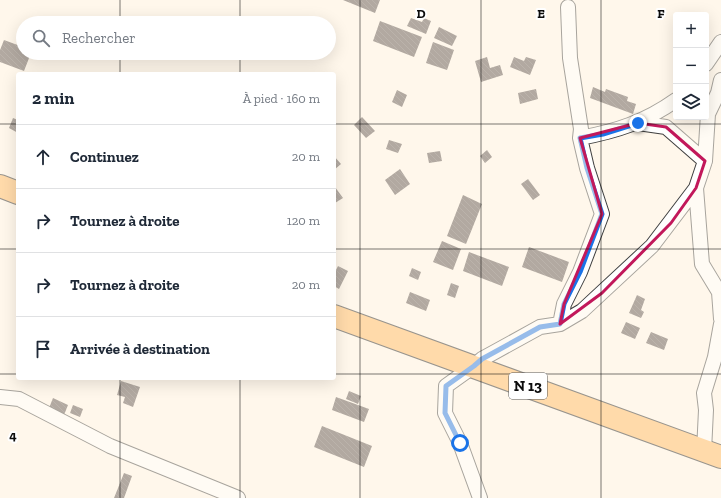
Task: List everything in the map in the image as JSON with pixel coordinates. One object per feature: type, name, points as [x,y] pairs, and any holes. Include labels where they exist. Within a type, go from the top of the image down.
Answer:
[{"type":"main road","points":[[0,186],[16,192]]},
{"type":"main road","name":"N 13","points":[[336,317],[712,454]]},
{"type":"street","points":[[560,324],[564,304],[580,272],[602,214],[587,168],[580,138],[581,129],[570,58],[568,7]]},
{"type":"street","points":[[709,60],[721,42]]},
{"type":"street","points":[[480,498],[460,443],[445,413],[446,386],[482,359],[540,327],[560,324],[582,310],[652,246],[688,201],[696,188],[705,161],[708,114],[718,93],[721,80]]},
{"type":"street","points":[[580,138],[603,134],[638,123],[655,115],[673,102]]},
{"type":"street","points":[[638,123],[666,127],[705,161]]},
{"type":"street","points":[[696,188],[702,264],[719,292],[721,319]]},
{"type":"street","points":[[712,454],[704,392],[716,356],[721,324]]},
{"type":"street","points":[[0,397],[19,399],[110,446],[213,493],[238,498]]},
{"type":"highlighted area","points":[[638,123],[666,127],[705,161],[696,188],[671,223],[602,293],[560,324],[564,304],[602,214],[580,138]]},
{"type":"building","points":[[343,0],[380,0],[375,13]]},
{"type":"building","points":[[411,18],[422,22],[424,18],[431,21],[426,34],[407,26]]},
{"type":"building","points":[[380,21],[422,37],[414,57],[373,41]]},
{"type":"building","points":[[439,27],[457,36],[452,46],[434,38]]},
{"type":"building","points":[[4,40],[16,44],[16,60],[28,60],[24,71],[0,62],[0,50]]},
{"type":"building","points":[[433,42],[454,50],[447,70],[426,63]]},
{"type":"building","points":[[487,57],[490,68],[500,65],[503,75],[481,82],[475,61]]},
{"type":"building","points":[[514,57],[524,61],[526,57],[536,60],[530,75],[510,67]]},
{"type":"building","points":[[593,87],[605,92],[606,89],[628,97],[627,101],[636,104],[633,114],[590,98]]},
{"type":"building","points":[[536,89],[538,99],[520,104],[518,93]]},
{"type":"building","points":[[397,90],[407,95],[402,107],[392,102]]},
{"type":"building","points":[[362,117],[375,131],[366,138],[354,125]]},
{"type":"building","points":[[13,118],[16,119],[16,132],[9,128]]},
{"type":"building","points":[[389,140],[402,144],[398,153],[386,149]]},
{"type":"building","points":[[487,150],[492,157],[485,163],[480,156]]},
{"type":"building","points":[[440,151],[442,161],[429,163],[427,153]]},
{"type":"building","points":[[336,158],[341,164],[336,168]]},
{"type":"building","points":[[400,169],[410,184],[395,195],[385,180]]},
{"type":"building","points":[[528,179],[540,195],[533,200],[521,184]]},
{"type":"building","points":[[336,188],[343,198],[336,202]]},
{"type":"building","points":[[463,195],[482,204],[466,244],[447,236]]},
{"type":"building","points":[[442,241],[461,249],[453,270],[433,262]]},
{"type":"building","points":[[529,247],[569,262],[562,282],[522,267]]},
{"type":"building","points":[[469,252],[509,267],[502,286],[463,271]]},
{"type":"building","points":[[338,266],[348,271],[339,289],[336,287],[336,270]]},
{"type":"building","points":[[412,268],[421,272],[418,280],[409,276]]},
{"type":"building","points":[[451,283],[459,286],[455,298],[447,295]]},
{"type":"building","points":[[410,292],[430,300],[426,311],[406,303]]},
{"type":"building","points":[[637,295],[645,299],[641,310],[644,312],[641,318],[629,313]]},
{"type":"building","points":[[626,322],[640,328],[635,339],[621,333]]},
{"type":"building","points":[[651,332],[668,339],[664,350],[646,343]]},
{"type":"building","points":[[121,381],[140,387],[133,407],[123,403],[125,397],[117,395]]},
{"type":"building","points":[[349,391],[361,396],[358,404],[346,399]]},
{"type":"building","points":[[336,397],[369,409],[364,422],[332,410]]},
{"type":"building","points":[[53,398],[68,405],[64,415],[49,408]]},
{"type":"building","points":[[73,405],[83,409],[80,417],[70,413]]},
{"type":"building","points":[[322,426],[372,446],[364,467],[314,447]]},
{"type":"building","points":[[124,473],[132,476],[124,498],[114,498]]},
{"type":"route","points":[[460,443],[445,413],[446,386],[482,359],[540,327],[560,324],[564,304],[580,272],[597,230],[602,214],[587,168],[580,138],[603,134],[638,123]]}]
